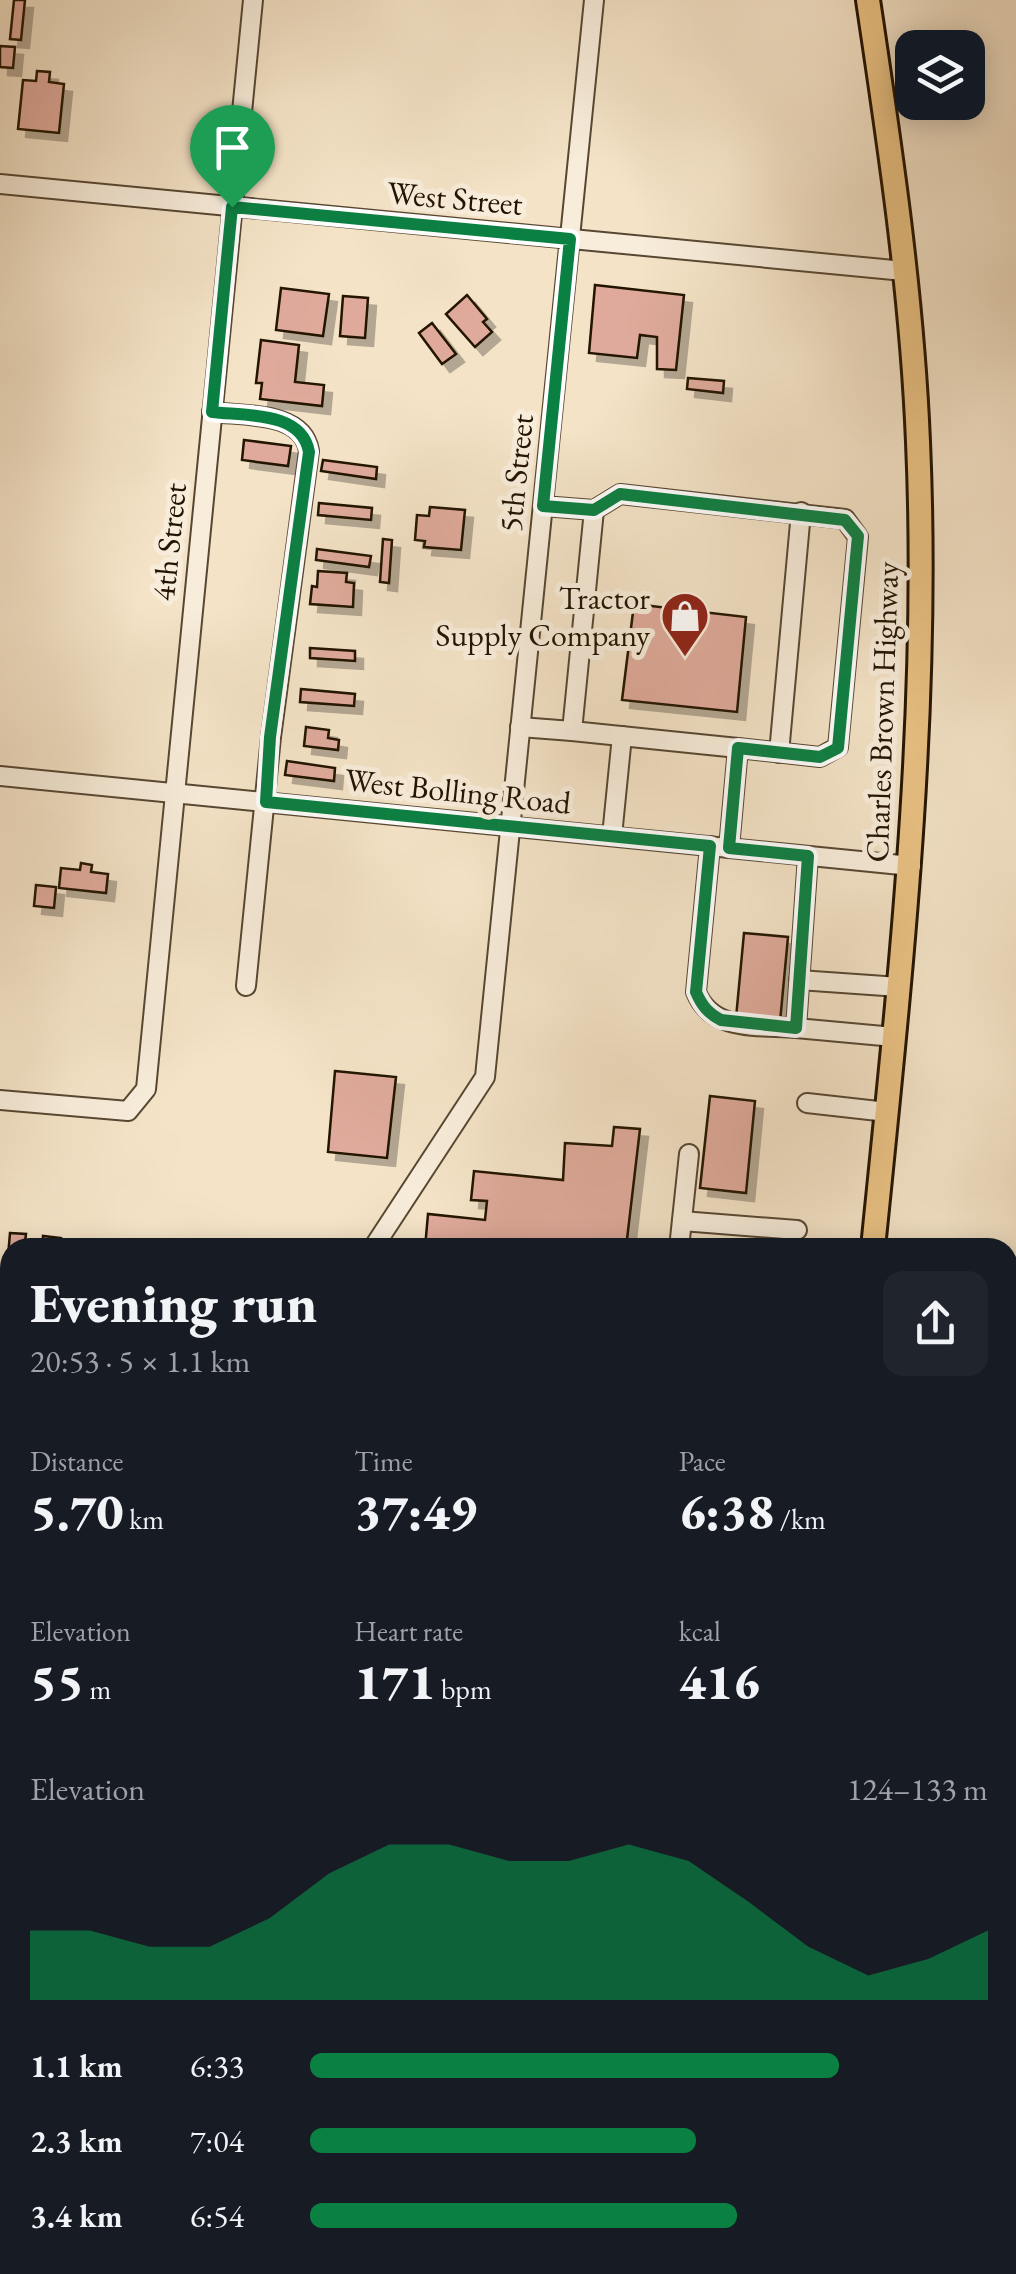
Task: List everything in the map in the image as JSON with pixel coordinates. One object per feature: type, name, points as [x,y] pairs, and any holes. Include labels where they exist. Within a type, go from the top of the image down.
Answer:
[{"type":"main road","name":"Charles Brown Highway","points":[[868,0],[904,272],[918,441],[921,616],[911,866],[874,1238]]},
{"type":"street","name":"4th Street","points":[[0,1100],[128,1111],[146,1089],[252,0]]},
{"type":"street","name":"5th Street","points":[[380,1238],[485,1078],[594,0]]},
{"type":"street","name":"West Street","points":[[0,184],[904,272]]},
{"type":"street","points":[[212,412],[277,419],[297,427],[307,439],[309,452],[270,737],[246,986]]},
{"type":"street","points":[[520,726],[820,757],[838,748],[858,536],[845,520],[620,494],[594,510],[543,506]]},
{"type":"street","points":[[572,731],[594,510]]},
{"type":"street","points":[[779,752],[801,512]]},
{"type":"street","points":[[612,836],[622,736]]},
{"type":"street","points":[[738,748],[696,992],[699,999],[710,1014],[721,1020],[894,1037]]},
{"type":"street","name":"West Bolling Road","points":[[0,776],[911,866]]},
{"type":"street","points":[[796,1028],[808,856]]},
{"type":"street","points":[[799,980],[899,986]]},
{"type":"street","points":[[808,1102],[887,1112]]},
{"type":"street","points":[[681,1238],[690,1154]]},
{"type":"street","points":[[682,1221],[797,1230]]},
{"type":"building","points":[[14,0],[25,0],[21,40],[10,39]]},
{"type":"building","points":[[0,46],[15,47],[13,68],[0,67]]},
{"type":"building","points":[[37,71],[50,72],[49,82],[64,84],[59,133],[18,129],[23,80],[36,81]]},
{"type":"building","points":[[595,285],[684,295],[676,370],[657,369],[657,337],[640,335],[637,358],[589,353]]},
{"type":"building","points":[[281,288],[329,294],[323,336],[276,330]]},
{"type":"building","points":[[467,295],[487,319],[483,322],[492,332],[475,347],[446,314]]},
{"type":"building","points":[[343,296],[368,298],[365,338],[340,336]]},
{"type":"building","points":[[432,323],[456,354],[442,364],[419,333]]},
{"type":"building","points":[[261,340],[299,345],[295,382],[324,385],[322,406],[260,399],[262,383],[256,383]]},
{"type":"building","points":[[688,378],[724,381],[723,393],[687,389]]},
{"type":"building","points":[[244,440],[291,446],[288,466],[242,460]]},
{"type":"building","points":[[323,460],[377,467],[376,479],[321,471]]},
{"type":"building","points":[[319,503],[372,508],[371,520],[318,515]]},
{"type":"building","points":[[430,507],[465,510],[461,550],[424,547],[425,541],[415,540],[417,515],[429,516]]},
{"type":"building","points":[[383,539],[392,540],[389,583],[380,582]]},
{"type":"building","points":[[317,549],[371,556],[369,567],[316,560]]},
{"type":"building","points":[[318,571],[347,573],[346,582],[354,583],[353,607],[310,604]]},
{"type":"building","name":"Tractor Supply Company","points":[[634,604],[746,617],[737,712],[622,700]]},
{"type":"building","points":[[310,648],[355,651],[355,661],[310,658]]},
{"type":"building","points":[[301,689],[355,694],[354,706],[300,702]]},
{"type":"building","points":[[306,727],[329,730],[328,738],[339,740],[338,750],[304,746]]},
{"type":"building","points":[[287,761],[335,768],[334,781],[285,775]]},
{"type":"building","points":[[81,863],[92,865],[91,872],[108,874],[106,893],[59,888],[61,868],[80,870]]},
{"type":"building","points":[[36,885],[56,887],[54,908],[34,906]]},
{"type":"building","points":[[744,933],[788,937],[780,1022],[736,1018]]},
{"type":"building","points":[[335,1071],[396,1077],[387,1158],[328,1152]]},
{"type":"building","points":[[710,1096],[755,1101],[746,1193],[700,1188]]},
{"type":"building","points":[[614,1127],[640,1129],[627,1238],[426,1238],[428,1214],[485,1220],[487,1201],[471,1200],[474,1171],[563,1180],[565,1143],[612,1146]]},
{"type":"building","points":[[10,1233],[26,1234],[26,1238],[10,1238]]},
{"type":"place","name":"Tractor Supply Company","points":[[685,658]]},
{"type":"route","points":[[232,207],[570,239],[543,506],[594,510],[620,494],[801,512],[845,520],[858,536],[838,748],[820,757],[738,748],[729,848],[808,856],[796,1028],[721,1020],[710,1014],[699,999],[696,992],[710,846],[266,802],[270,737],[309,452],[307,439],[297,427],[277,419],[212,412],[232,207]]}]
